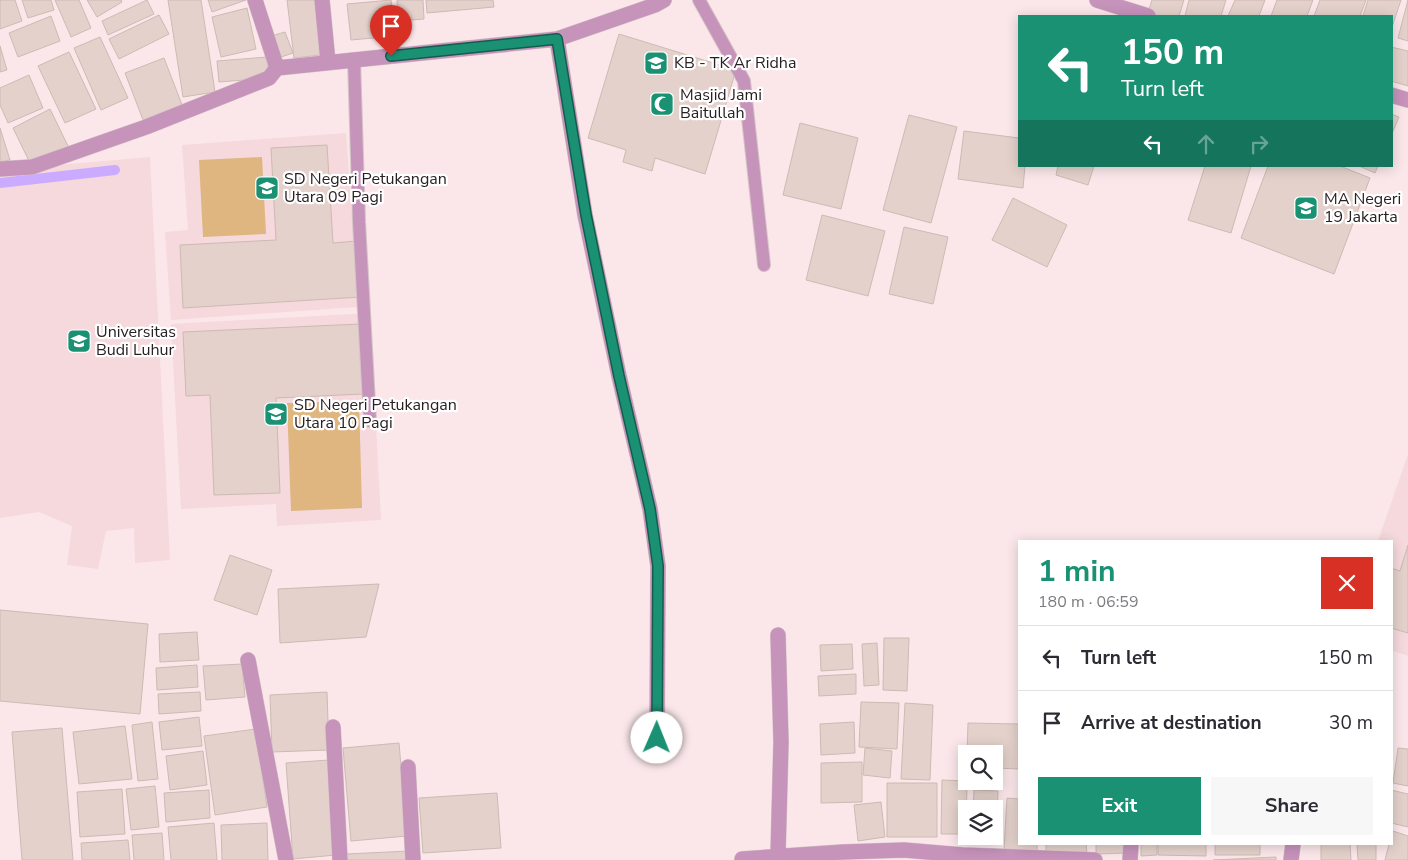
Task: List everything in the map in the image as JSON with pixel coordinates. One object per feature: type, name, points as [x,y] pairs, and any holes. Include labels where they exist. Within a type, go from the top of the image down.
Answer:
[{"type":"street","points":[[255,0],[278,68]]},
{"type":"street","points":[[322,0],[328,62]]},
{"type":"street","points":[[0,169],[32,167],[146,127],[269,78],[278,68],[557,39],[655,5],[664,0]]},
{"type":"street","points":[[1106,1],[1145,15]]},
{"type":"street","points":[[557,39],[586,215],[619,376],[650,509],[658,566],[657,738]]},
{"type":"street","points":[[1393,95],[1408,100]]},
{"type":"street","points":[[778,635],[781,742],[778,855]]},
{"type":"street","points":[[248,660],[286,860]]},
{"type":"street","points":[[333,727],[340,860]]},
{"type":"street","points":[[408,767],[413,860]]},
{"type":"street","points":[[1130,860],[1131,845]]},
{"type":"street","points":[[1292,860],[1293,845]]},
{"type":"street","points":[[742,859],[778,855],[843,856],[904,850],[1095,860]]},
{"type":"lane","points":[[699,0],[744,81],[764,265]]},
{"type":"lane","points":[[354,59],[359,222],[370,421]]},
{"type":"shaded area","name":"SD Negeri Petukangan Utara 09 Pagi","points":[[346,133],[353,231],[365,231],[371,306],[171,320],[165,232],[188,230],[182,145]]},
{"type":"shaded area","name":"Universitas Budi Luhur","points":[[150,157],[170,560],[135,563],[134,528],[106,531],[98,569],[67,565],[72,526],[39,512],[0,518],[0,170]]},
{"type":"shaded area","points":[[262,157],[266,234],[203,237],[199,160]]},
{"type":"shaded area","name":"SD Negeri Petukangan Utara 10 Pagi","points":[[370,313],[381,520],[277,526],[276,504],[181,509],[171,324]]},
{"type":"shaded area","points":[[359,401],[362,508],[291,511],[287,403]]},
{"type":"shaded area","points":[[1408,454],[1408,656],[1393,651],[1393,540],[1378,540]]},
{"type":"building","points":[[0,0],[15,0],[22,21],[0,29]]},
{"type":"building","points":[[22,0],[51,0],[54,10],[28,18]]},
{"type":"building","points":[[55,0],[79,0],[91,28],[71,37]]},
{"type":"building","points":[[87,0],[121,0],[122,2],[97,17]]},
{"type":"building","points":[[147,0],[154,14],[108,35],[102,21]]},
{"type":"building","points":[[168,0],[201,0],[215,92],[183,97]]},
{"type":"building","points":[[208,0],[246,0],[212,12]]},
{"type":"building","points":[[287,0],[315,0],[321,55],[294,58]]},
{"type":"building","points":[[391,0],[395,36],[351,40],[347,4]]},
{"type":"building","points":[[397,0],[423,0],[424,19],[398,21]]},
{"type":"building","points":[[426,0],[493,0],[494,7],[427,13]]},
{"type":"building","points":[[1152,0],[1184,0],[1179,15],[1147,15]]},
{"type":"building","points":[[1189,0],[1226,0],[1221,15],[1185,15]]},
{"type":"building","points":[[1235,0],[1265,0],[1259,15],[1228,15]]},
{"type":"building","points":[[1277,0],[1313,0],[1307,15],[1271,15]]},
{"type":"building","points":[[1320,0],[1366,0],[1360,15],[1314,15]]},
{"type":"building","points":[[1368,0],[1401,0],[1393,24],[1393,15],[1363,15]]},
{"type":"building","points":[[1408,0],[1408,41],[1398,38]]},
{"type":"building","points":[[247,8],[256,49],[221,57],[212,17]]},
{"type":"building","points":[[159,15],[169,34],[119,59],[109,39]]},
{"type":"building","points":[[51,16],[60,41],[18,57],[9,33]]},
{"type":"building","points":[[285,32],[293,53],[275,59],[268,37]]},
{"type":"building","name":"Masjid Jami Baitullah","points":[[619,34],[736,70],[705,174],[655,158],[652,171],[623,162],[626,150],[588,138]]},
{"type":"building","points":[[100,37],[128,98],[101,110],[74,48]]},
{"type":"building","points":[[0,46],[7,70],[0,72]]},
{"type":"building","points":[[1393,47],[1408,51],[1408,86],[1393,82]]},
{"type":"building","points":[[69,52],[96,109],[65,123],[38,66]]},
{"type":"building","points":[[267,57],[269,78],[219,82],[217,61]]},
{"type":"building","points":[[164,58],[184,110],[145,125],[125,73]]},
{"type":"building","points":[[29,75],[43,108],[8,123],[0,105],[0,88]]},
{"type":"building","points":[[50,109],[69,148],[32,167],[13,128]]},
{"type":"building","points":[[909,115],[957,127],[931,223],[883,210]]},
{"type":"building","points":[[1393,115],[1399,117],[1393,131]]},
{"type":"building","points":[[800,123],[858,138],[841,209],[783,195]]},
{"type":"building","points":[[0,128],[10,160],[0,162]]},
{"type":"building","points":[[964,131],[1018,138],[1018,167],[1025,167],[1023,188],[958,179]]},
{"type":"building","points":[[327,145],[333,243],[357,241],[361,297],[183,308],[180,245],[276,240],[271,148]]},
{"type":"building","points":[[1058,167],[1094,167],[1088,185],[1056,175]]},
{"type":"building","points":[[1205,167],[1251,167],[1231,233],[1188,220]]},
{"type":"building","name":"MA Negeri 19 Jakarta","points":[[1268,167],[1342,167],[1370,178],[1334,274],[1241,238]]},
{"type":"building","points":[[1361,167],[1378,167],[1375,173]]},
{"type":"building","points":[[1013,198],[1067,225],[1047,267],[992,240]]},
{"type":"building","points":[[822,215],[885,231],[868,296],[806,280]]},
{"type":"building","points":[[904,227],[948,237],[933,304],[889,294]]},
{"type":"building","points":[[360,324],[363,394],[276,398],[280,493],[214,495],[210,395],[186,396],[183,332]]},
{"type":"building","points":[[1408,545],[1408,633],[1393,629],[1393,569],[1400,571]]},
{"type":"building","points":[[230,555],[272,570],[257,615],[214,600]]},
{"type":"building","points":[[379,584],[366,637],[280,643],[278,589]]},
{"type":"building","points":[[0,610],[148,624],[140,714],[0,701]]},
{"type":"building","points":[[197,632],[199,660],[160,662],[159,634]]},
{"type":"building","points":[[884,638],[909,638],[907,691],[883,690]]},
{"type":"building","points":[[877,643],[879,685],[864,686],[862,644]]},
{"type":"building","points":[[852,644],[853,669],[821,671],[820,645]]},
{"type":"building","points":[[242,664],[245,697],[206,700],[203,666]]},
{"type":"building","points":[[197,665],[198,687],[157,690],[156,668]]},
{"type":"building","points":[[856,674],[856,694],[819,696],[818,676]]},
{"type":"building","points":[[200,692],[201,711],[159,714],[158,694]]},
{"type":"building","points":[[327,692],[329,750],[272,752],[270,695]]},
{"type":"building","points":[[861,702],[899,703],[897,749],[859,747]]},
{"type":"building","points":[[905,703],[933,705],[930,780],[901,779]]},
{"type":"building","points":[[199,717],[202,746],[162,750],[159,722]]},
{"type":"building","points":[[152,722],[158,779],[138,781],[132,725]]},
{"type":"building","points":[[854,722],[855,753],[821,755],[820,724]]},
{"type":"building","points":[[968,723],[1018,724],[1018,769],[1003,768],[1003,745],[967,745]]},
{"type":"building","points":[[125,726],[132,779],[79,784],[73,732]]},
{"type":"building","points":[[62,728],[73,860],[22,860],[12,732]]},
{"type":"building","points":[[256,729],[267,807],[215,815],[204,736]]},
{"type":"building","points":[[399,743],[407,836],[351,841],[343,748]]},
{"type":"building","points":[[865,748],[892,751],[890,778],[863,775]]},
{"type":"building","points":[[1398,748],[1408,749],[1408,786],[1393,783]]},
{"type":"building","points":[[203,751],[207,785],[170,790],[166,756]]},
{"type":"building","points":[[329,760],[336,855],[293,859],[286,763]]},
{"type":"building","points":[[862,762],[862,802],[821,803],[821,763]]},
{"type":"building","points":[[942,780],[958,781],[958,790],[967,790],[967,800],[958,800],[958,834],[941,834]]},
{"type":"building","points":[[887,783],[937,783],[937,837],[887,837]]},
{"type":"building","points":[[155,786],[159,827],[131,830],[126,789]]},
{"type":"building","points":[[122,789],[125,834],[80,837],[77,792]]},
{"type":"building","points":[[209,790],[210,818],[166,822],[164,793]]},
{"type":"building","points":[[974,790],[998,791],[998,800],[973,800]]},
{"type":"building","points":[[1393,790],[1408,794],[1408,827],[1393,823]]},
{"type":"building","points":[[497,793],[501,848],[423,853],[419,798]]},
{"type":"building","points":[[1007,798],[1018,799],[1018,845],[1037,845],[1037,851],[1004,850]]},
{"type":"building","points":[[881,802],[885,837],[858,841],[854,805]]},
{"type":"building","points":[[214,823],[217,860],[171,860],[168,827]]},
{"type":"building","points":[[267,823],[268,860],[222,860],[221,825]]},
{"type":"building","points":[[1393,831],[1408,836],[1408,860],[1385,860],[1389,845],[1393,845]]},
{"type":"building","points":[[162,833],[164,860],[134,860],[132,835]]},
{"type":"building","points":[[128,840],[130,860],[82,860],[81,843]]},
{"type":"building","points":[[1046,845],[1086,845],[1087,852],[1046,853]]},
{"type":"building","points":[[1096,845],[1127,845],[1128,853],[1096,854]]},
{"type":"building","points":[[1141,845],[1157,845],[1157,855],[1141,856]]},
{"type":"building","points":[[1158,845],[1206,845],[1206,856],[1158,855]]},
{"type":"building","points":[[1215,845],[1260,845],[1260,855],[1215,855]]},
{"type":"building","points":[[1321,845],[1350,845],[1351,860],[1321,860]]},
{"type":"building","points":[[1357,845],[1376,845],[1376,860],[1358,860]]},
{"type":"building","points":[[410,851],[410,860],[346,860],[346,854]]},
{"type":"building","points":[[1276,857],[1276,860],[1213,860]]},
{"type":"waterway","points":[[0,183],[115,170]]},
{"type":"place","name":"KB - TK Ar Ridha","points":[[656,63]]},
{"type":"place","name":"Masjid Jami Baitullah","points":[[662,104]]},
{"type":"place","name":"SD Negeri Petukangan Utara 09 Pagi","points":[[267,188]]},
{"type":"place","name":"MA Negeri 19 Jakarta","points":[[1306,208]]},
{"type":"place","name":"Universitas Budi Luhur","points":[[79,341]]},
{"type":"place","name":"SD Negeri Petukangan Utara 10 Pagi","points":[[276,414]]},
{"type":"route","points":[[391,56],[557,39],[586,215],[619,376],[650,509],[658,566],[657,738]]}]
